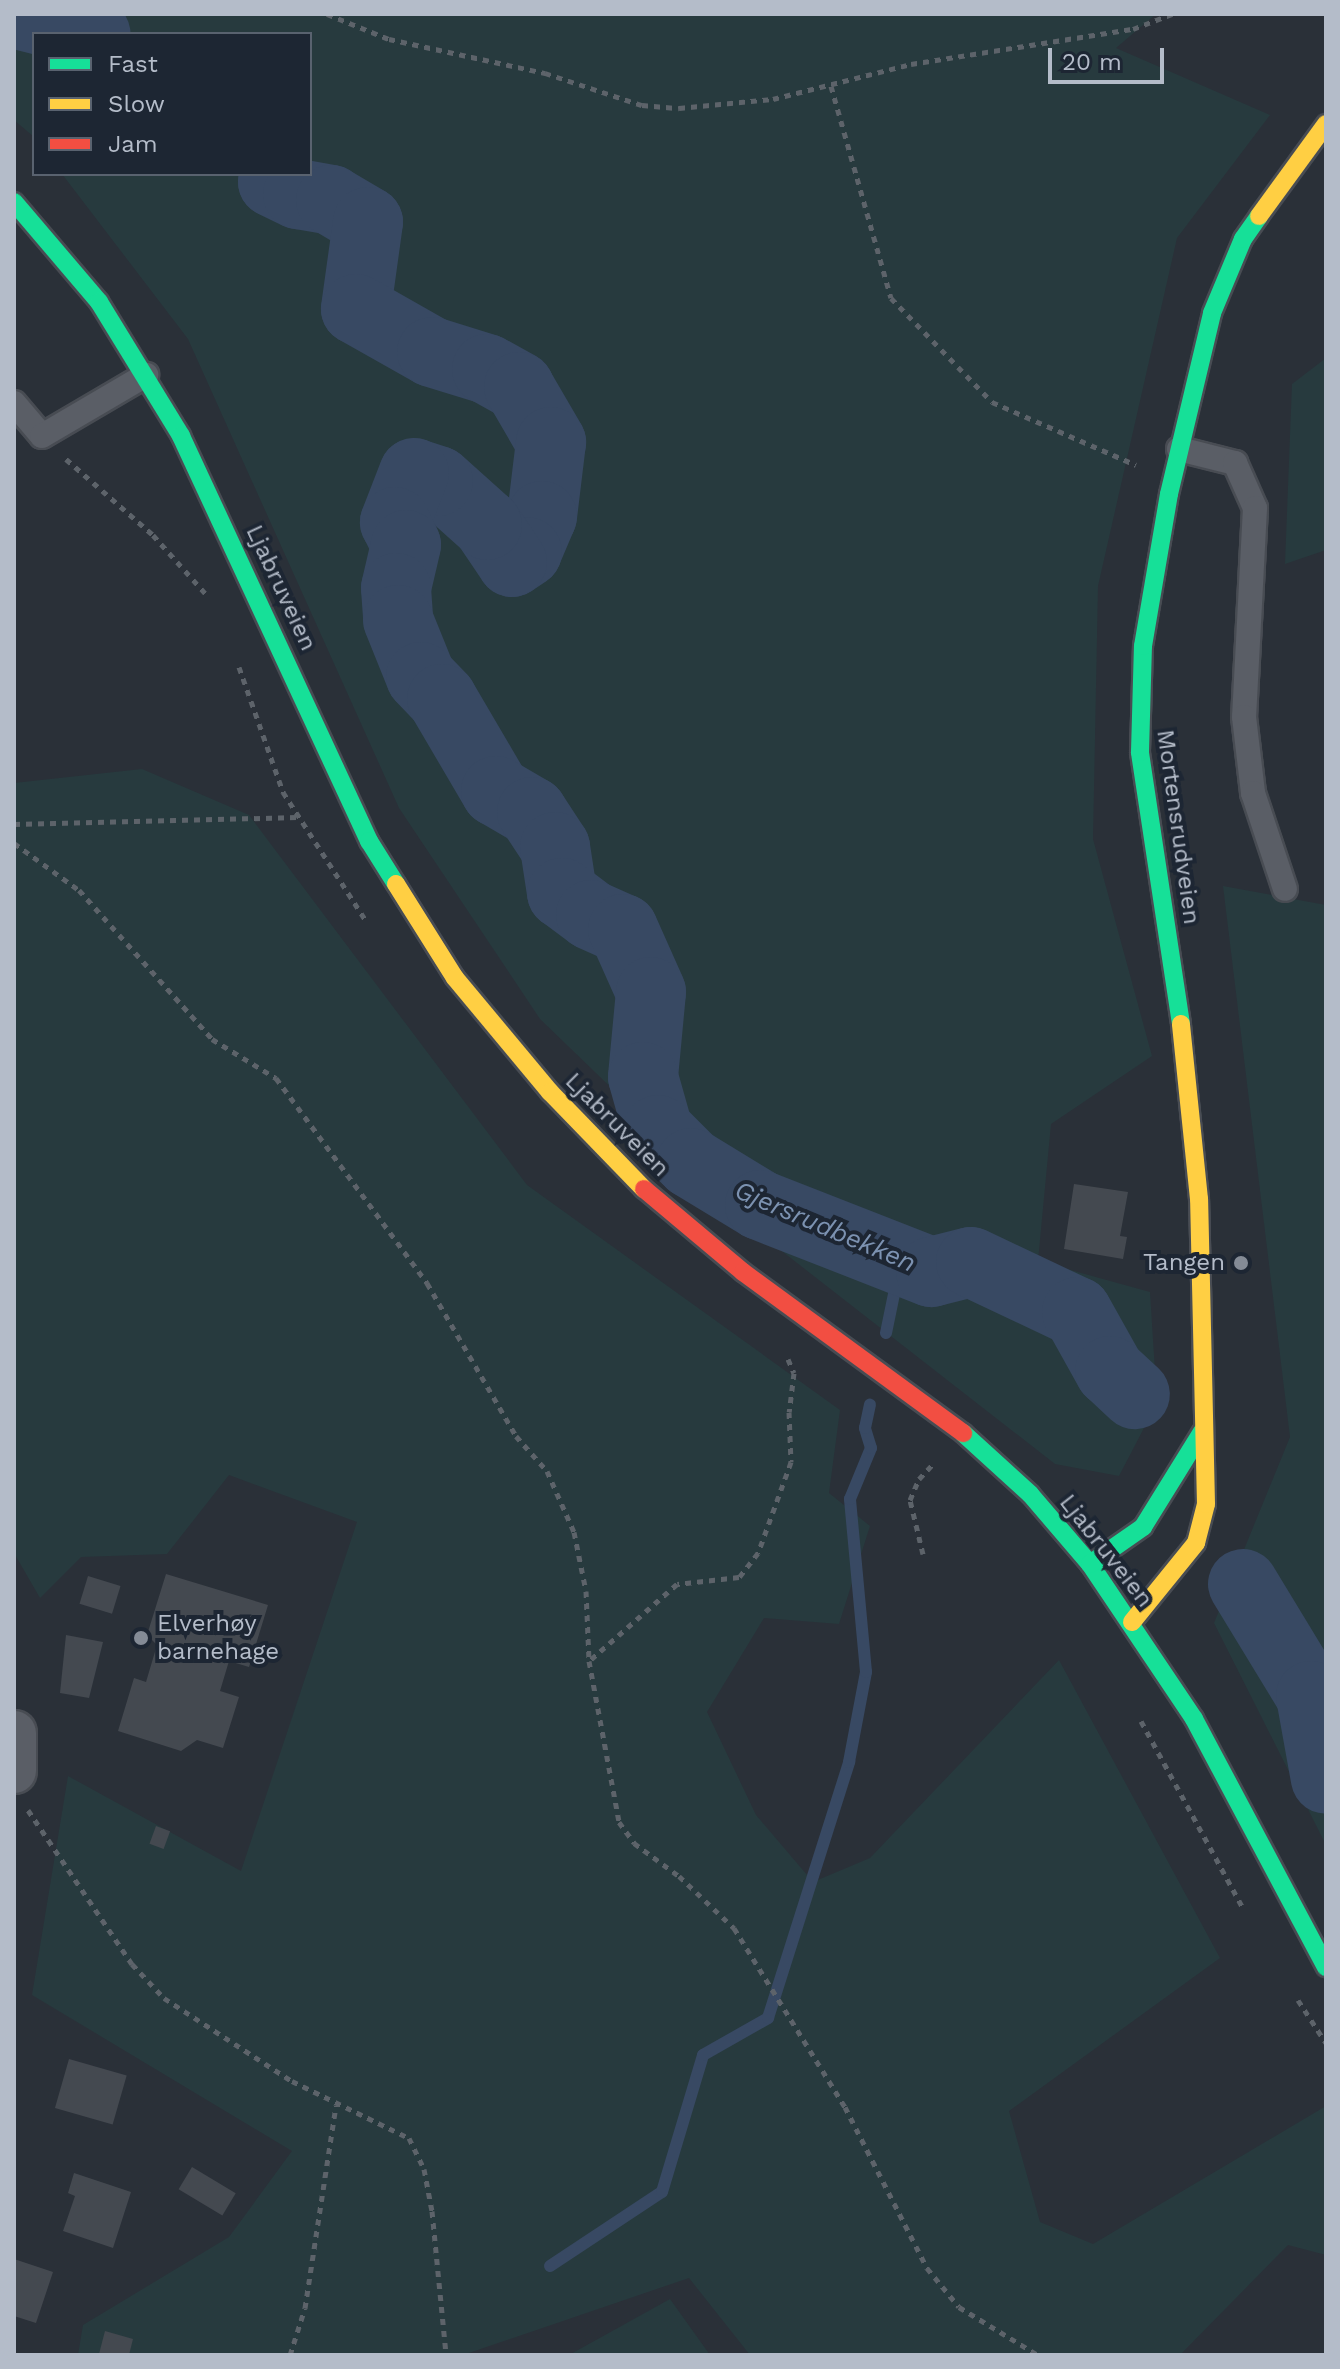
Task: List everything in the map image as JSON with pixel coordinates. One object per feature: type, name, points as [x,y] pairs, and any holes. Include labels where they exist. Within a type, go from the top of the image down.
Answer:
[{"type":"main road","name":"Mortensrudveien","points":[[1132,1622],[1172,1577],[1201,1531],[1206,1504],[1202,1432],[1204,1284],[1194,1140],[1179,1005],[1145,788],[1140,718],[1147,619],[1203,342],[1227,272],[1265,203],[1326,124]]},
{"type":"main road","name":"Ljabruveien","points":[[14,202],[99,302],[146,375],[217,507],[369,841],[455,978],[550,1092],[641,1186],[743,1272],[962,1432],[1030,1494],[1090,1564],[1132,1622],[1194,1719],[1326,1967]]},
{"type":"main road","points":[[1090,1564],[1143,1527],[1202,1432]]},
{"type":"street","points":[[14,1733],[18,1787]]},
{"type":"lane","points":[[14,403],[42,436],[146,375]]},
{"type":"lane","points":[[1179,449],[1235,463],[1255,508],[1244,717],[1253,793],[1285,889]]},
{"type":"path","points":[[329,15],[389,39],[545,73],[642,105],[712,108],[831,86],[911,64],[1133,29],[1172,14]]},
{"type":"path","points":[[831,86],[891,298],[992,402],[1144,469]]},
{"type":"path","points":[[14,824],[297,817]]},
{"type":"path","points":[[14,843],[79,890],[212,1039],[276,1078],[427,1283],[516,1436],[547,1471],[574,1532],[586,1591],[589,1661],[619,1822],[634,1843],[679,1876],[734,1928],[845,2107],[927,2268],[959,2307],[1038,2355]]},
{"type":"path","points":[[589,1661],[677,1584],[739,1577],[758,1553],[791,1462],[789,1412],[794,1373],[788,1349]]},
{"type":"path","points":[[923,1554],[910,1500],[919,1479],[940,1457]]},
{"type":"path","points":[[18,1787],[132,1964],[155,1990],[208,2028],[336,2105],[401,2131],[419,2152],[432,2211],[446,2355]]},
{"type":"path","points":[[290,2355],[305,2308],[336,2105]]},
{"type":"green space","points":[[14,14],[1156,14],[1116,48],[1270,115],[1177,238],[1098,586],[1093,839],[1152,1056],[1051,1124],[1038,1261],[1150,1292],[1157,1403],[1119,1476],[1055,1464],[774,1245],[540,1019],[399,808],[188,339],[64,176],[312,176],[312,32],[32,32],[32,135],[14,120]]},
{"type":"green space","points":[[1326,358],[1326,550],[1285,564],[1292,384]]},
{"type":"green space","points":[[142,769],[249,815],[527,1185],[840,1410],[829,1493],[870,1526],[839,1624],[764,1618],[707,1712],[756,1815],[813,1882],[870,1858],[1059,1660],[1220,1958],[1009,2111],[1040,2222],[1093,2244],[1326,2106],[1326,2255],[1288,2245],[1180,2355],[750,2355],[689,2278],[463,2355],[78,2355],[83,2325],[229,2237],[292,2151],[32,1995],[68,1776],[241,1871],[357,1522],[229,1475],[167,1554],[81,1557],[40,1598],[14,1553],[14,783]]},
{"type":"green space","points":[[1223,886],[1326,905],[1326,1845],[1214,1623],[1290,1437]]},
{"type":"green space","points":[[670,2299],[710,2355],[569,2355]]},
{"type":"building","points":[[1074,1184],[1128,1192],[1120,1236],[1127,1237],[1123,1259],[1064,1249]]},
{"type":"building","points":[[166,1574],[268,1605],[249,1667],[229,1661],[220,1691],[239,1697],[223,1748],[197,1740],[181,1751],[118,1731],[134,1678],[146,1682],[157,1645],[147,1635]]},
{"type":"building","points":[[88,1576],[121,1586],[112,1614],[80,1604]]},
{"type":"building","points":[[66,1635],[103,1642],[89,1698],[60,1693]]},
{"type":"building","points":[[156,1826],[170,1831],[164,1849],[150,1844]]},
{"type":"building","points":[[69,2059],[127,2076],[113,2125],[55,2108]]},
{"type":"building","points":[[192,2167],[236,2193],[222,2216],[179,2189]]},
{"type":"building","points":[[74,2173],[131,2192],[113,2248],[63,2231],[75,2196],[68,2193]]},
{"type":"building","points":[[14,2259],[53,2272],[36,2323],[14,2316]]},
{"type":"building","points":[[105,2331],[133,2339],[129,2355],[99,2354]]},
{"type":"waterway","name":"Gjersrudbekken","points":[[17,14],[88,32]]},
{"type":"waterway","name":"Gjersrudbekken","points":[[274,176],[273,182],[298,194],[331,200],[368,222],[356,309],[432,352],[487,369],[519,387],[551,442],[542,516],[527,552],[512,562],[487,525],[438,481],[414,473],[395,522],[406,545],[396,588],[398,620],[421,677],[442,699],[496,791],[532,812],[555,847],[562,893],[591,915],[623,929],[651,992],[643,1077],[658,1130],[691,1163],[760,1205],[931,1272],[971,1262],[1077,1312],[1110,1371],[1135,1394]]},
{"type":"waterway","points":[[886,1333],[901,1260]]},
{"type":"waterway","points":[[550,2266],[662,2192],[703,2055],[768,2018],[849,1762],[866,1672],[850,1499],[871,1448],[865,1428],[870,1405]]},
{"type":"waterway","name":"Gjersrudbekken","points":[[1243,1584],[1311,1696],[1326,1779]]},
{"type":"traffic: fast","points":[[14,202],[99,302],[181,436],[369,841],[396,884]]},
{"type":"traffic: fast","points":[[1181,1024],[1140,752],[1143,646],[1169,494],[1212,313],[1243,239],[1259,216]]},
{"type":"traffic: fast","points":[[1090,1564],[1143,1527],[1202,1432]]},
{"type":"traffic: fast","points":[[963,1433],[1030,1494],[1090,1564],[1194,1719],[1326,1967]]},
{"type":"traffic: slow","points":[[1259,216],[1326,124]]},
{"type":"traffic: slow","points":[[396,884],[455,978],[550,1092],[644,1189]]},
{"type":"traffic: slow","points":[[1132,1622],[1196,1543],[1206,1504],[1199,1199],[1181,1024]]},
{"type":"traffic: jam","points":[[644,1189],[743,1272],[963,1433]]},
{"type":"place","name":"Tangen","points":[[1241,1263]]},
{"type":"place","name":"Elverhøy barnehage","points":[[141,1638]]}]
